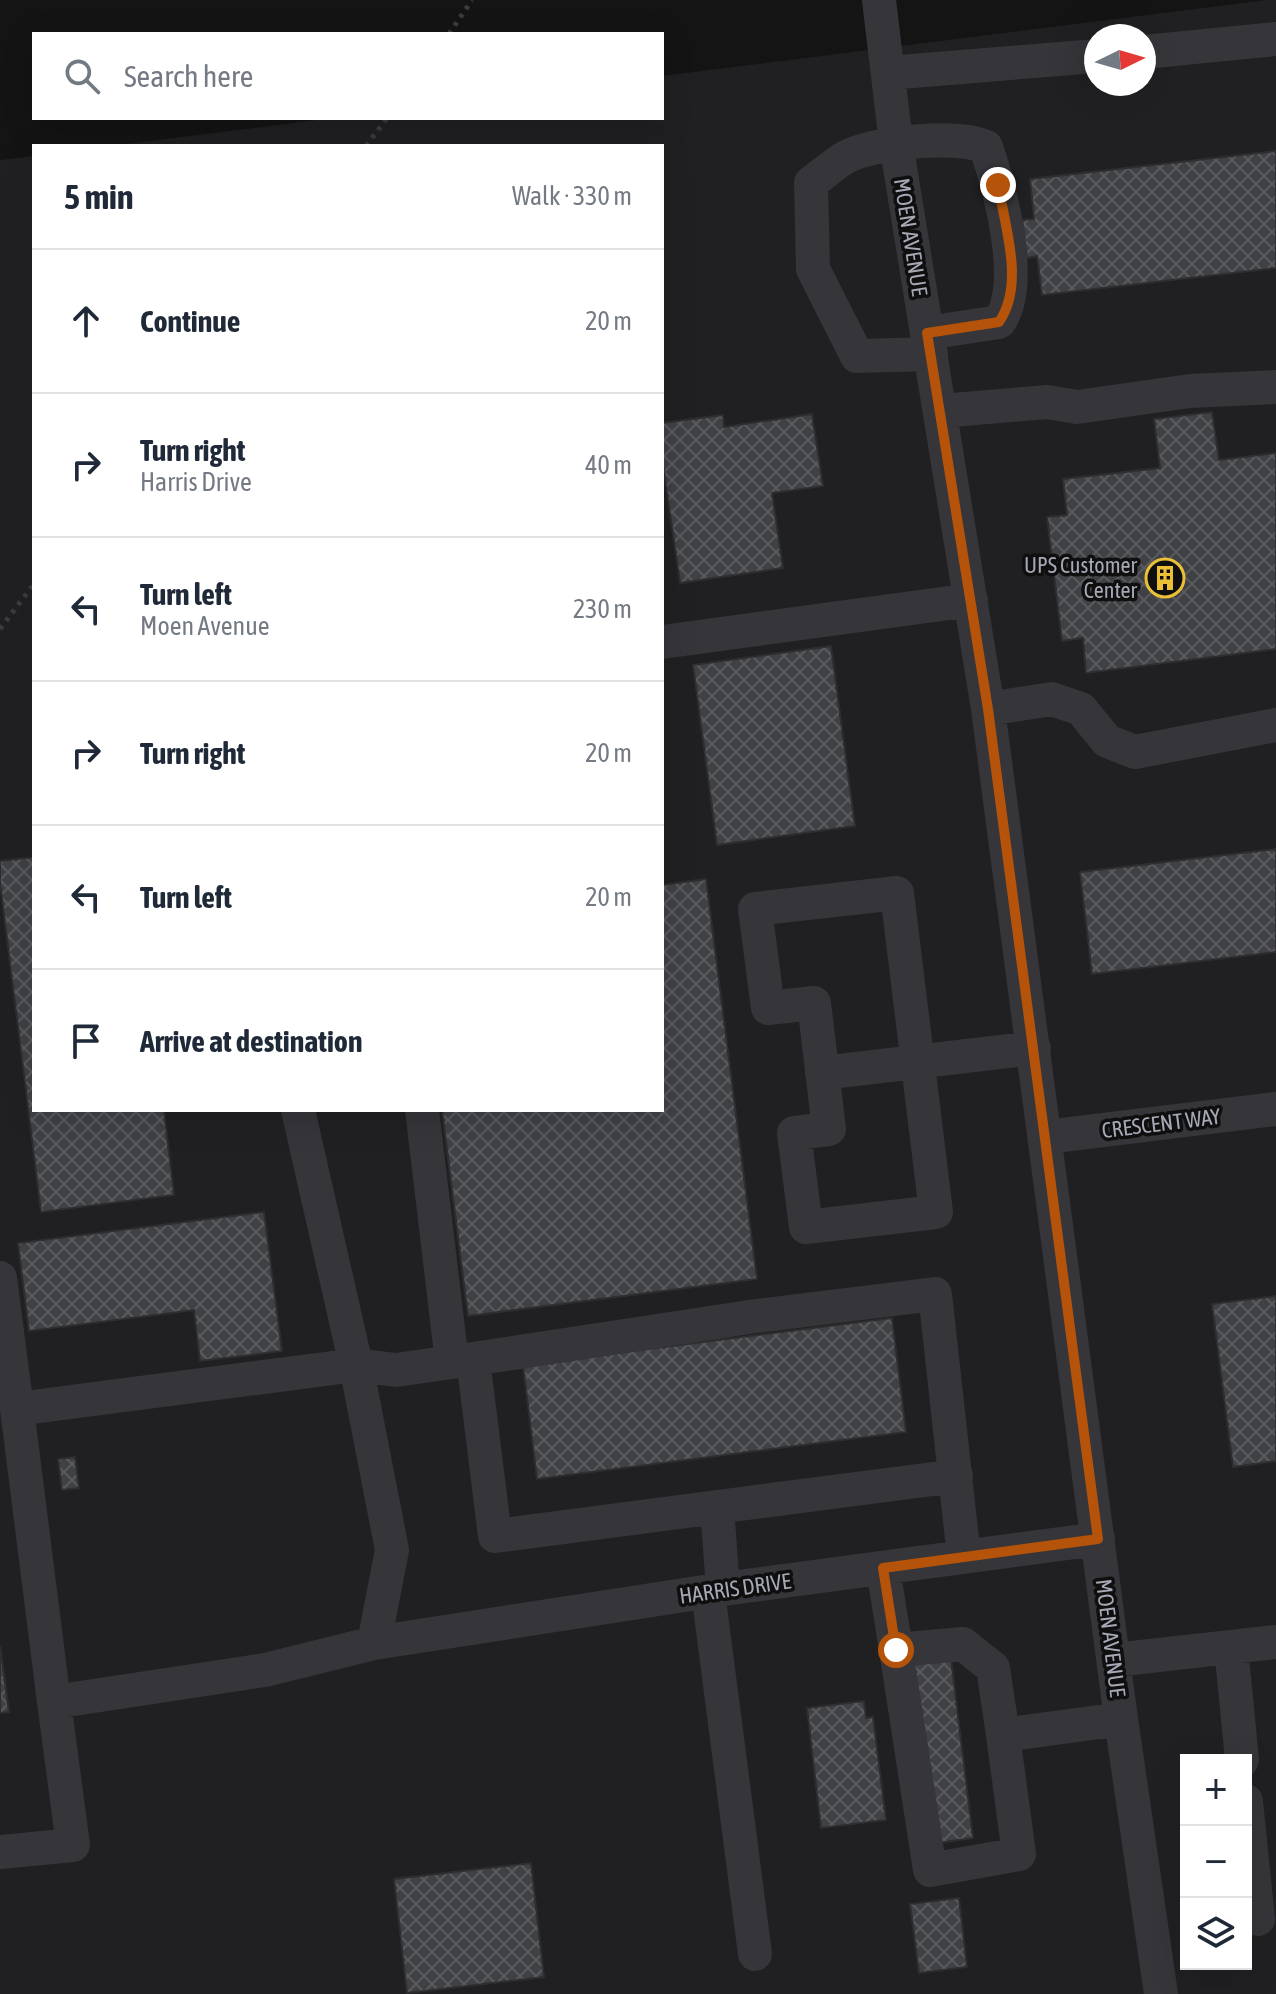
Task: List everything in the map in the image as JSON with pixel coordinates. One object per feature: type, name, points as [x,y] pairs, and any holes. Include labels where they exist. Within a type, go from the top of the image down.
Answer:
[{"type":"street","name":"MOEN AVENUE","points":[[879,0],[896,143],[988,709],[1121,1719],[1161,1994]]},
{"type":"street","points":[[1156,51],[1276,39]]},
{"type":"street","points":[[888,73],[1084,57]]},
{"type":"street","points":[[972,140],[986,147],[998,185],[1012,275],[1005,312],[999,322],[929,344],[857,356],[813,269],[811,183],[847,156],[896,143],[972,140]]},
{"type":"street","points":[[940,411],[1047,402],[1077,407],[1190,391],[1276,387]]},
{"type":"street","points":[[664,642],[971,600]]},
{"type":"street","points":[[988,709],[1052,699],[1081,709],[1107,741],[1135,752],[1276,725]]},
{"type":"street","points":[[897,893],[917,1063],[936,1212],[806,1227],[794,1133],[829,1129],[814,1003],[768,1008],[755,909],[897,893]]},
{"type":"street","points":[[822,1073],[1034,1048]]},
{"type":"street","name":"CRESCENT WAY","points":[[1046,1137],[1276,1109]]},
{"type":"street","points":[[298,1112],[356,1365],[392,1550],[374,1643]]},
{"type":"street","points":[[422,1112],[495,1536],[956,1476]]},
{"type":"street","points":[[0,1278],[73,1845],[0,1852]]},
{"type":"street","points":[[17,1409],[356,1365],[396,1370],[756,1316],[935,1294],[964,1557]]},
{"type":"street","points":[[717,1507],[716,1590],[755,1954]]},
{"type":"street","name":"HARRIS DRIVE","points":[[54,1702],[265,1670],[374,1643],[716,1590],[1098,1539]]},
{"type":"street","points":[[883,1568],[930,1870],[1019,1854],[993,1668],[963,1644],[896,1650]]},
{"type":"street","points":[[1114,1660],[1276,1642]]},
{"type":"street","points":[[1231,1647],[1241,1754]]},
{"type":"street","points":[[1003,1735],[1121,1719]]},
{"type":"street","points":[[1249,1826],[1258,1919]]},
{"type":"path","points":[[450,32],[472,0]]},
{"type":"path","points":[[368,144],[386,120]]},
{"type":"path","points":[[0,629],[32,587]]},
{"type":"shaded area","points":[[1276,0],[1276,1994],[0,1994],[0,160],[32,156],[32,1112],[664,1112],[664,144],[127,144],[317,120],[664,120],[664,76]]},
{"type":"building","points":[[1276,151],[1276,268],[1042,295],[1037,256],[1027,258],[1022,220],[1034,219],[1030,179]]},
{"type":"building","name":"UPS Customer Center","points":[[1212,412],[1219,460],[1276,453],[1276,649],[1086,673],[1083,638],[1062,641],[1047,517],[1067,515],[1063,479],[1160,468],[1154,419]]},
{"type":"building","points":[[812,414],[823,486],[772,493],[783,568],[680,583],[664,473],[664,423],[723,415],[724,427]]},
{"type":"building","points":[[831,646],[855,826],[717,845],[693,665]]},
{"type":"building","points":[[1276,849],[1276,952],[1092,974],[1080,872]]},
{"type":"building","points":[[32,857],[32,1112],[164,1112],[174,1195],[41,1212],[0,883],[0,861]]},
{"type":"building","points":[[706,879],[757,1279],[468,1316],[442,1112],[664,1112],[664,885]]},
{"type":"building","points":[[264,1212],[282,1351],[200,1361],[194,1310],[29,1331],[18,1243]]},
{"type":"building","points":[[1276,1296],[1276,1461],[1233,1467],[1212,1304]]},
{"type":"building","points":[[892,1318],[906,1432],[537,1479],[523,1365]]},
{"type":"building","points":[[75,1457],[79,1488],[62,1490],[58,1459]]},
{"type":"building","points":[[0,1646],[9,1712],[0,1713]]},
{"type":"building","points":[[951,1659],[973,1838],[930,1844],[907,1665]]},
{"type":"building","points":[[864,1701],[866,1718],[873,1717],[886,1820],[821,1828],[807,1708]]},
{"type":"building","points":[[531,1863],[544,1977],[407,1993],[394,1879]]},
{"type":"building","points":[[959,1898],[967,1967],[919,1973],[910,1904]]},
{"type":"place","name":"UPS Customer Center","points":[[1165,578]]},
{"type":"route","points":[[896,1650],[883,1568],[1098,1539],[988,709],[927,333],[999,322],[1005,312],[1012,275],[998,185]]}]
